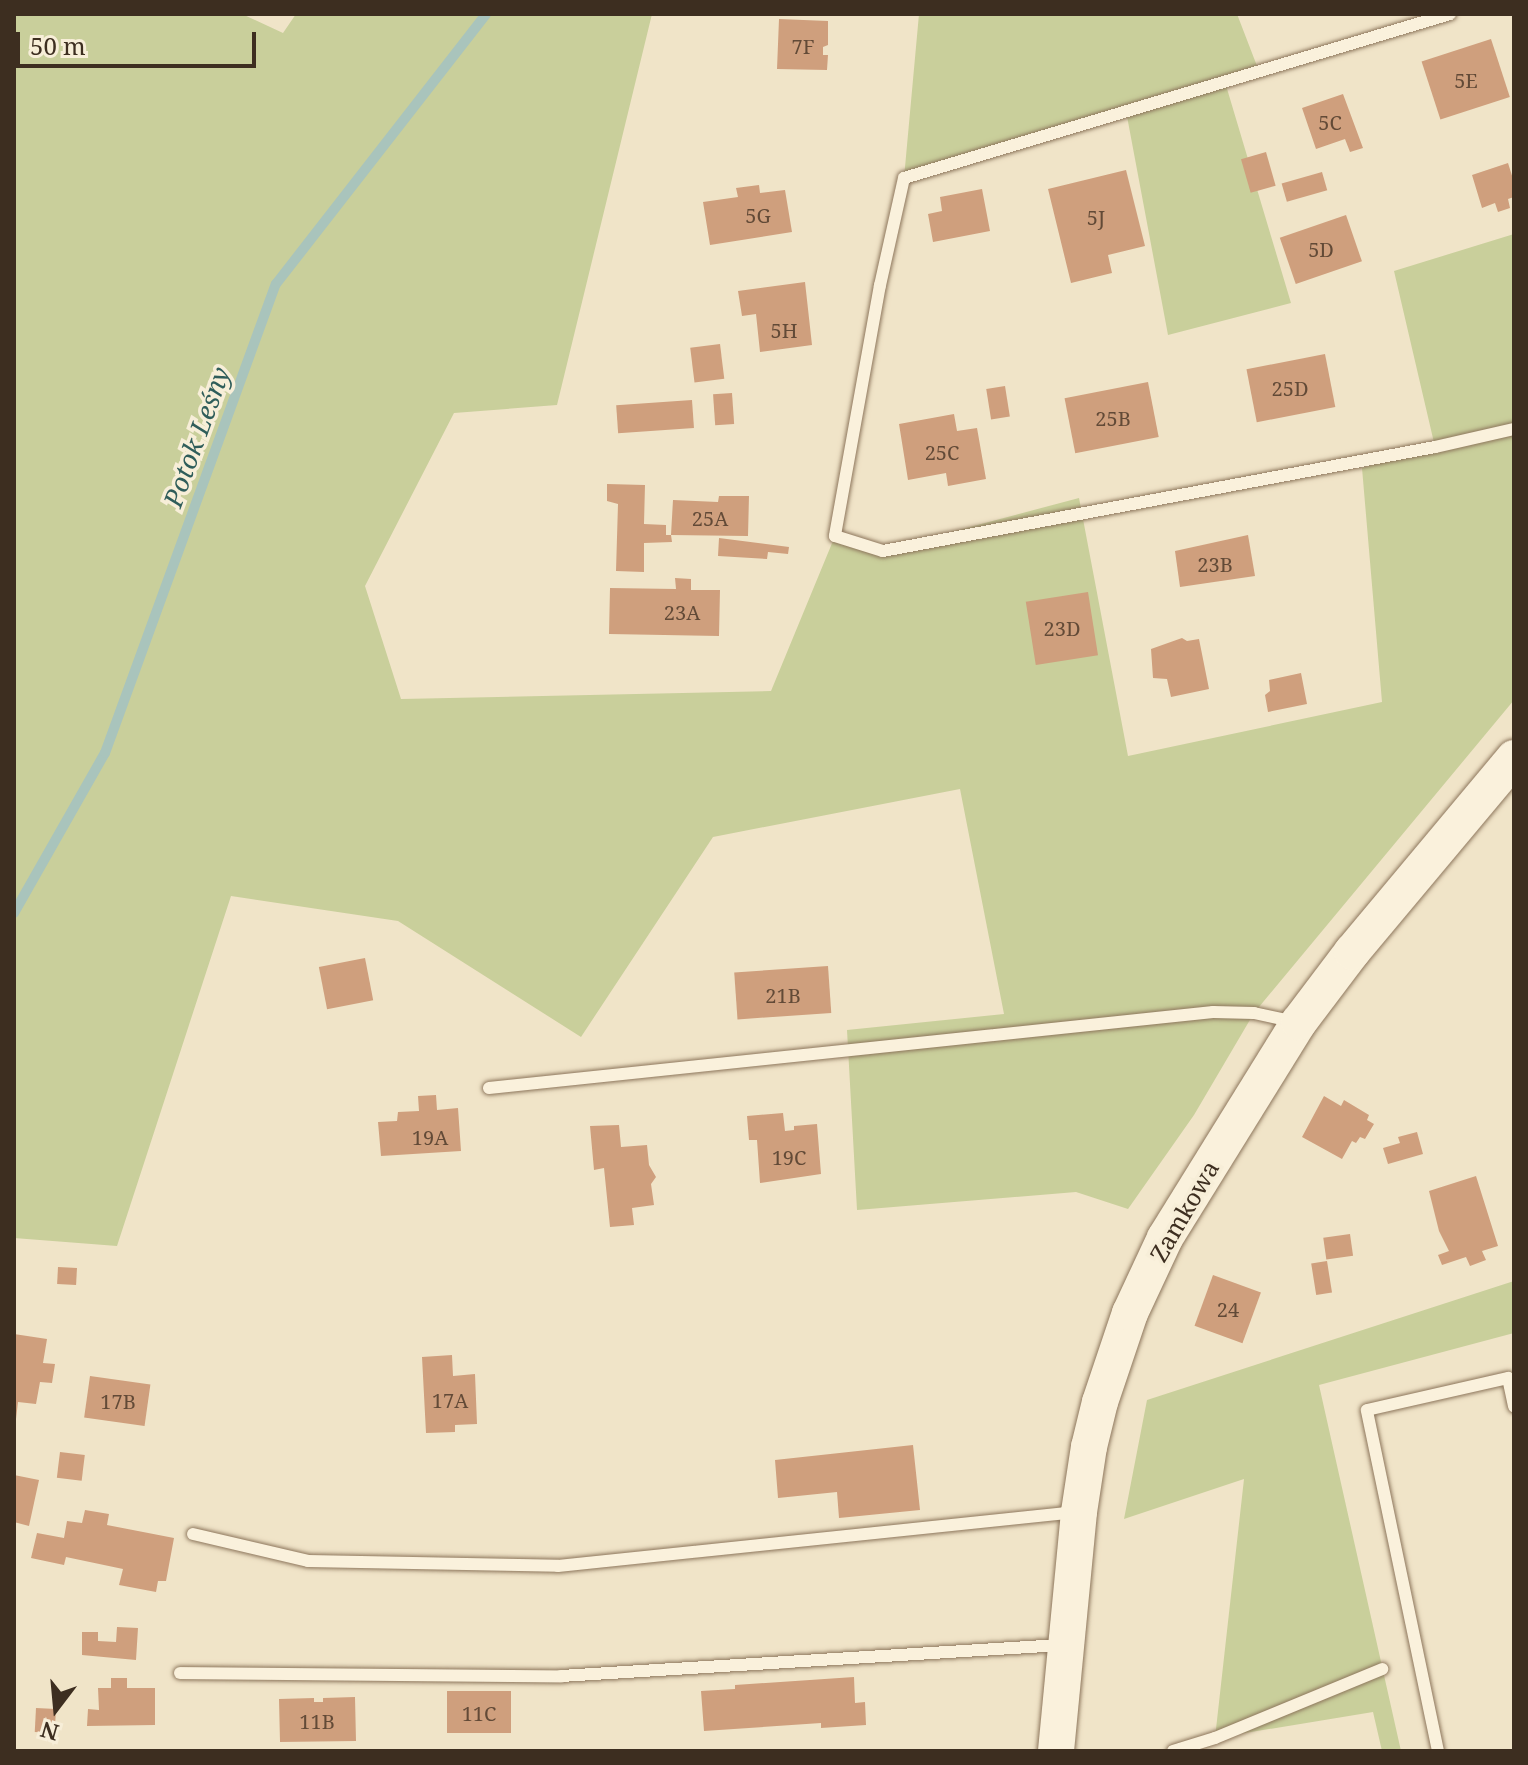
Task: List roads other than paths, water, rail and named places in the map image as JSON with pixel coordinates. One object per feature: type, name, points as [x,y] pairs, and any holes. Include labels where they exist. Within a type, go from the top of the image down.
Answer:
[{"type":"street","name":"Zamkowa","points":[[1056,1751],[1079,1512],[1100,1402],[1130,1313],[1165,1238],[1299,1022],[1352,952],[1514,758]]},
{"type":"lane","points":[[1450,14],[904,178],[880,285],[835,536],[883,551],[1420,450],[1514,429]]},
{"type":"lane","points":[[489,1088],[1213,1012],[1254,1013],[1299,1022]]},
{"type":"lane","points":[[1438,1751],[1367,1410],[1508,1378],[1514,1406]]},
{"type":"lane","points":[[193,1534],[308,1561],[558,1566],[1079,1512]]},
{"type":"lane","points":[[180,1673],[561,1676],[1068,1645]]},
{"type":"lane","points":[[1173,1751],[1215,1738],[1382,1669]]},
{"type":"waterway","name":"Potok Leśny","points":[[14,913],[105,753],[276,284],[486,14]]}]
